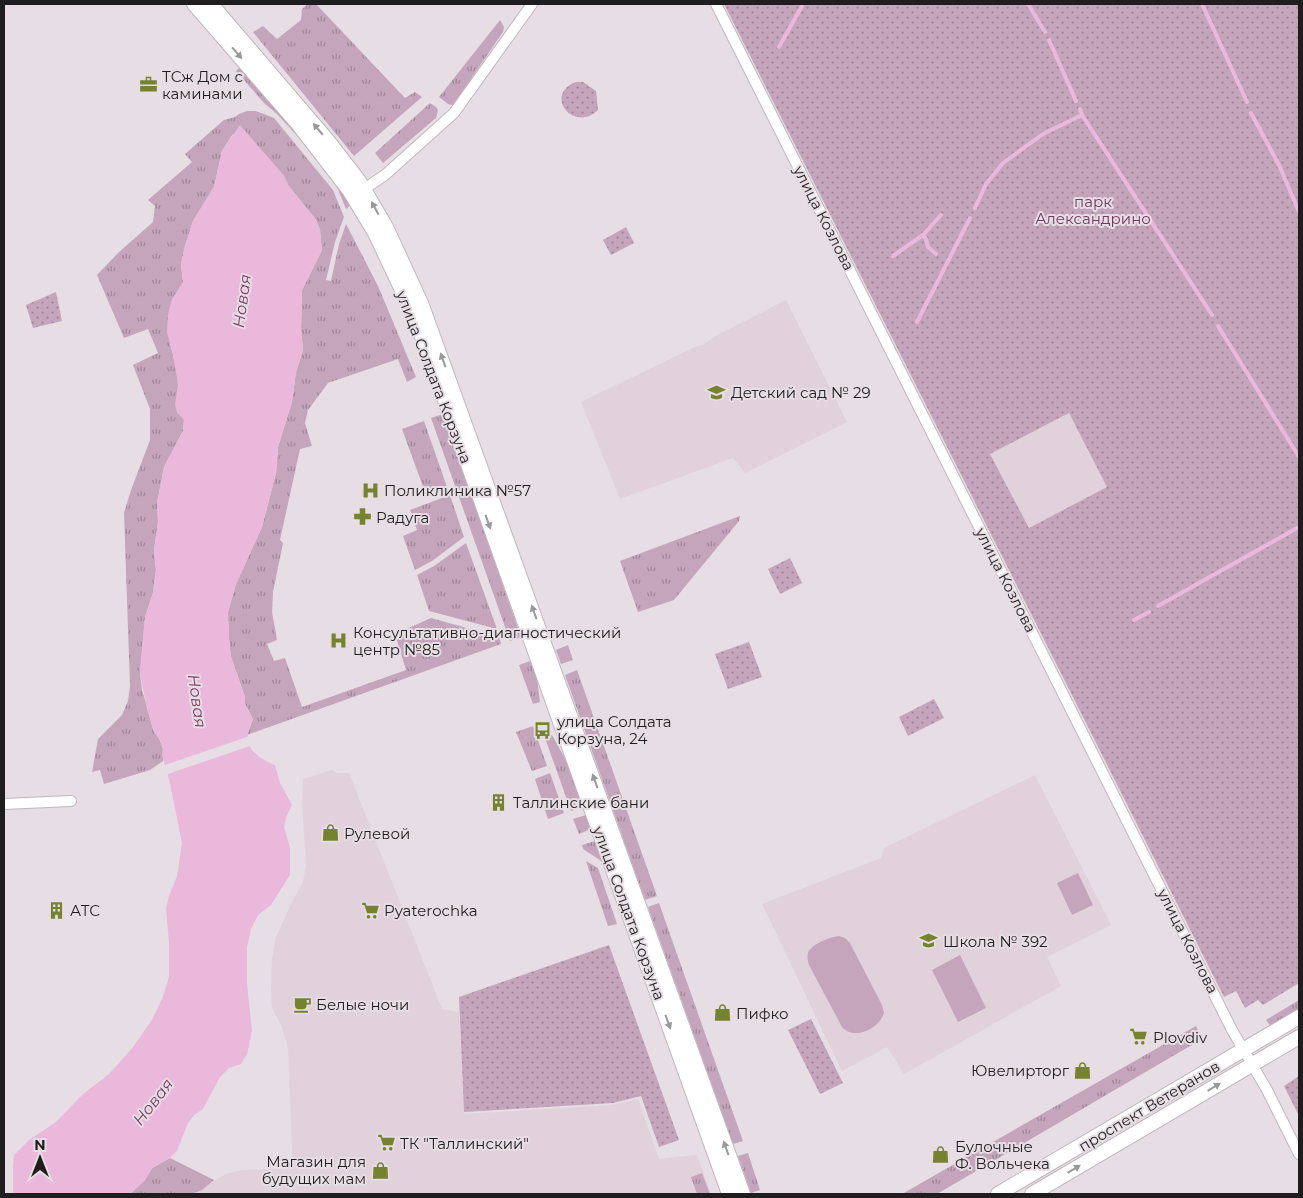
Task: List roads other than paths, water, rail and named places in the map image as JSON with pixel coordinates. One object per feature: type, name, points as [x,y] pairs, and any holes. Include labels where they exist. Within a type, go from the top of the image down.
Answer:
[{"type":"street","name":"улица Солдата Корзуна","points":[[194,4],[298,124],[338,174],[359,193],[426,347],[730,1194]]},
{"type":"street","name":"улица Солдата Корзуна","points":[[211,4],[328,141],[359,193],[390,235],[421,302],[743,1194]]},
{"type":"street","points":[[359,193],[389,171],[454,113],[532,4]]},
{"type":"street","name":"улица Козлова","points":[[716,4],[1232,1030],[1299,1154]]},
{"type":"street","points":[[4,804],[70,801]]},
{"type":"street","name":"проспект Ветеранов","points":[[998,1194],[1299,1017]]},
{"type":"street","name":"проспект Ветеранов","points":[[1032,1194],[1299,1037]]},
{"type":"water","name":"Новая","points":[[240,125],[284,176],[288,185],[316,220],[320,230],[322,250],[302,290],[301,329],[303,350],[296,372],[292,402],[278,447],[276,473],[262,527],[236,584],[228,612],[231,657],[245,697],[245,704],[253,719],[248,732],[249,745],[255,754],[275,765],[280,783],[292,805],[284,826],[290,848],[290,875],[271,905],[258,915],[251,929],[247,947],[247,983],[252,1031],[247,1054],[241,1064],[229,1068],[220,1077],[203,1109],[194,1115],[188,1123],[177,1151],[170,1158],[152,1168],[145,1180],[130,1194],[13,1194],[14,1155],[29,1140],[56,1122],[82,1095],[109,1074],[133,1047],[152,1020],[162,999],[169,977],[166,908],[177,876],[182,843],[169,779],[162,755],[163,748],[154,732],[147,709],[140,673],[145,617],[153,593],[156,570],[154,550],[158,522],[157,503],[164,467],[183,431],[184,420],[177,412],[175,405],[178,385],[167,332],[168,314],[172,299],[183,282],[181,264],[193,221],[214,187],[222,151]]},
{"type":"waterway","points":[[1028,4],[1045,32]]},
{"type":"waterway","points":[[1202,4],[1247,102]]},
{"type":"waterway","points":[[779,47],[802,6]]},
{"type":"waterway","points":[[1049,40],[1076,101]]},
{"type":"waterway","points":[[1080,109],[1082,115],[1212,315]]},
{"type":"waterway","points":[[1251,113],[1279,165],[1299,212]]},
{"type":"waterway","points":[[975,208],[986,184],[1003,163],[1043,134],[1082,115]]},
{"type":"waterway","points":[[923,235],[941,215]]},
{"type":"waterway","points":[[917,322],[970,218]]},
{"type":"waterway","points":[[893,256],[923,235],[928,247],[936,254]]},
{"type":"waterway","points":[[1218,326],[1299,457]]},
{"type":"waterway","points":[[1158,606],[1299,527]]},
{"type":"waterway","points":[[1134,620],[1149,612]]},
{"type":"place","name":"ТСж Дом с каминами","points":[[148,85]]},
{"type":"place","name":"Детский сад № 29","points":[[717,392]]},
{"type":"place","name":"Поликлиника №57","points":[[370,490]]},
{"type":"place","name":"Радуга","points":[[362,517]]},
{"type":"place","name":"Консультативно-диагностический центр №85","points":[[339,641]]},
{"type":"place","name":"улица Солдата Корзуна, 24","points":[[543,730]]},
{"type":"place","name":"Таллинские бани","points":[[499,802]]},
{"type":"place","name":"Рулевой","points":[[330,833]]},
{"type":"place","name":"АТС","points":[[56,910]]},
{"type":"place","name":"Pyaterochka","points":[[370,910]]},
{"type":"place","name":"Школа № 392","points":[[929,941]]},
{"type":"place","name":"Белые ночи","points":[[302,1004]]},
{"type":"place","name":"Пифко","points":[[722,1013]]},
{"type":"place","name":"Plovdiv","points":[[1139,1037]]},
{"type":"place","name":"Ювелирторг","points":[[1083,1070]]},
{"type":"place","name":"ТК \"Таллинский\"","points":[[386,1143]]},
{"type":"place","name":"Булочные Ф. Вольчека","points":[[941,1155]]},
{"type":"place","name":"Магазин для будущих мам","points":[[380,1170]]},
{"type":"park label","name":"парк Александрино","points":[[1093,210]]}]
